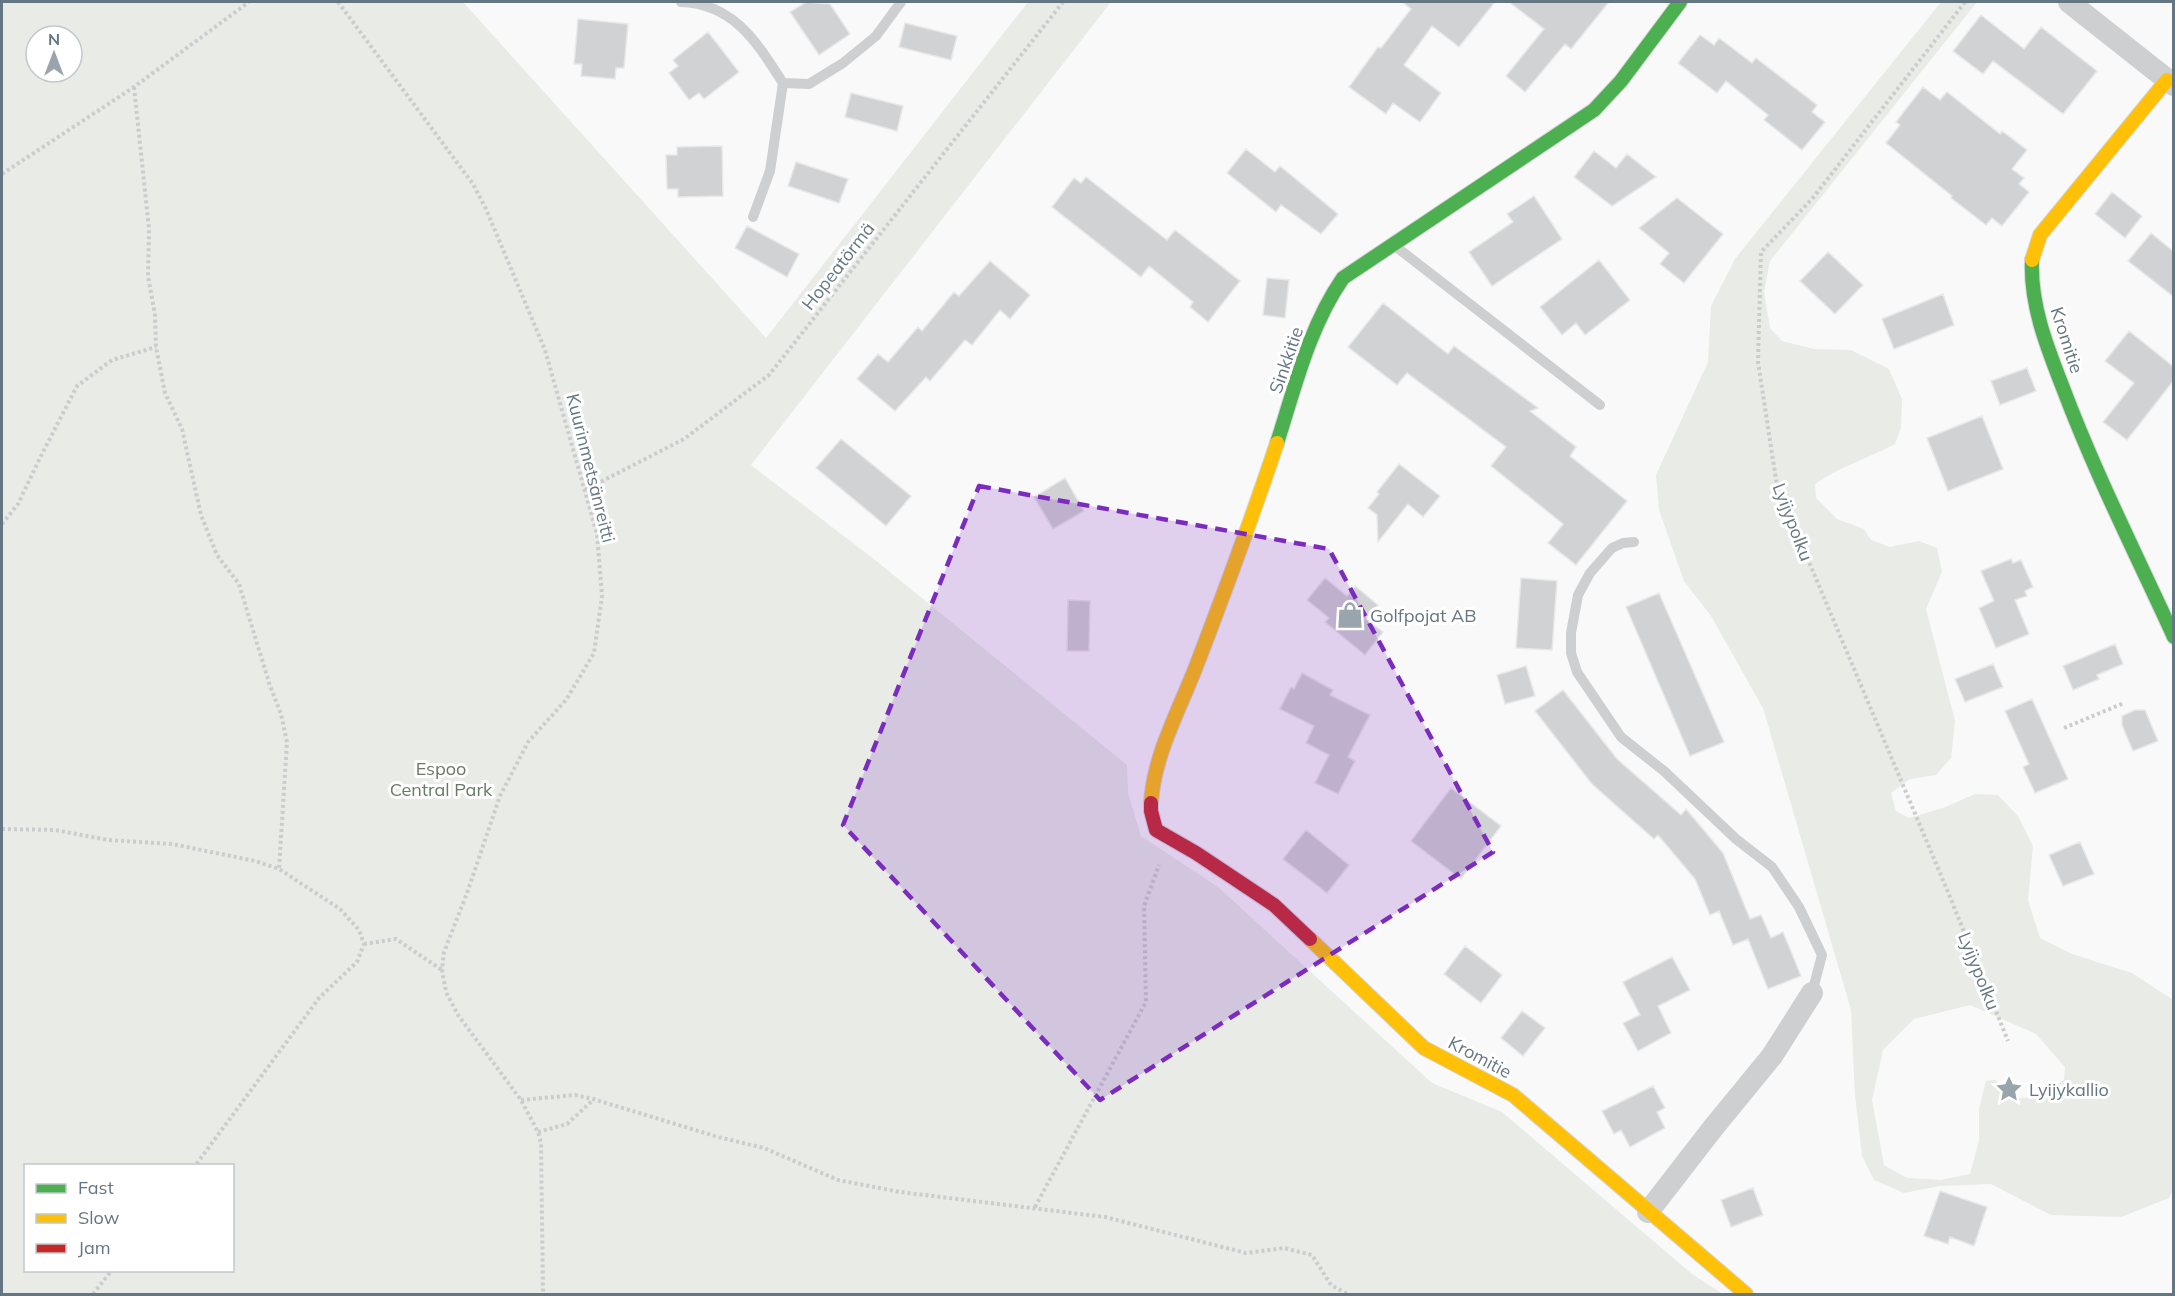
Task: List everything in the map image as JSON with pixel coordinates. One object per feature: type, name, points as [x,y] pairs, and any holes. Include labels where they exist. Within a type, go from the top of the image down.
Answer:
[{"type":"street","name":"Sinkkitie","points":[[1196,853],[1156,830],[1151,811],[1152,792],[1168,731],[1195,669],[1246,537],[1311,339],[1325,308],[1343,278],[1594,111],[1621,81],[1680,2]]},
{"type":"street","points":[[2069,2],[2170,82]]},
{"type":"street","name":"Kromitie","points":[[2170,82],[2040,235],[2032,256],[2031,277],[2042,330],[2080,433],[2174,637]]},
{"type":"street","name":"Kromitie","points":[[1196,853],[1274,905],[1424,1048],[1513,1095],[1746,1294]]},
{"type":"street","points":[[1648,1212],[1772,1056],[1812,993]]},
{"type":"lane","points":[[681,2],[694,2],[730,16],[752,37],[783,83],[770,171],[753,216]]},
{"type":"lane","points":[[783,83],[809,84],[843,63],[876,36],[901,2]]},
{"type":"lane","points":[[1393,244],[1600,405]]},
{"type":"lane","points":[[1634,542],[1623,543],[1612,548],[1590,573],[1578,595],[1571,633],[1571,653],[1577,672],[1621,736],[1664,771],[1736,839],[1772,867],[1799,907],[1822,955],[1812,993]]},
{"type":"path","points":[[2,174],[134,87],[249,2]]},
{"type":"path","name":"Kuurinmetsänreitti","points":[[338,2],[473,184],[486,209],[545,350],[597,534],[602,596],[594,653],[566,700],[528,742],[500,796],[444,952],[441,970]]},
{"type":"path","name":"Hopeatörmä","points":[[585,490],[684,439],[770,375],[1063,2]]},
{"type":"path","name":"Lyijypolku","points":[[1965,2],[1812,199],[1761,252],[1758,362],[1777,486],[1948,892],[2007,1041]]},
{"type":"path","points":[[134,87],[149,230],[148,276],[155,315],[156,347],[165,393],[182,429],[201,515],[217,555],[239,584],[270,686],[281,714],[287,742],[279,869]]},
{"type":"path","points":[[2,524],[18,504],[77,386],[112,360],[156,347]]},
{"type":"path","points":[[2064,728],[2124,703]]},
{"type":"path","points":[[2,829],[55,830],[108,840],[172,844],[255,861],[279,869],[340,909],[359,930],[364,944],[357,963],[320,998],[196,1164]]},
{"type":"path","points":[[1034,1208],[1146,1002],[1144,906],[1159,865],[1196,853]]},
{"type":"path","points":[[364,944],[396,939],[441,970],[446,992],[458,1015],[521,1100],[538,1132],[541,1143],[543,1294]]},
{"type":"path","points":[[521,1100],[575,1095],[593,1099],[718,1137],[764,1148],[838,1180],[900,1192],[1105,1217],[1246,1253],[1284,1248],[1312,1255],[1331,1285],[1347,1294]]},
{"type":"path","points":[[538,1132],[567,1124],[593,1099]]},
{"type":"path","points":[[93,1294],[110,1272]]},
{"type":"highlighted area","points":[[979,486],[1329,549],[1493,852],[1100,1100],[843,825]]},
{"type":"green space","name":"Espoo Central Park","points":[[2,2],[463,2],[766,338],[1028,2],[1111,2],[751,465],[875,560],[1127,765],[1128,793],[1141,836],[1218,887],[1432,1083],[1502,1112],[1692,1274],[1723,1294],[2,1294]]},
{"type":"green space","points":[[1941,2],[1977,2],[1770,261],[1764,292],[1770,328],[1782,341],[1814,349],[1851,350],[1889,369],[1902,399],[1901,428],[1895,444],[1815,484],[1816,498],[1837,519],[1864,529],[1871,540],[1890,547],[1919,541],[1937,548],[1942,572],[1926,609],[1955,721],[1951,758],[1936,775],[1910,779],[1891,793],[1896,811],[1909,818],[1943,808],[1975,794],[1998,795],[2018,816],[2033,846],[2028,900],[2040,938],[2072,954],[2132,973],[2173,1000],[2173,1190],[2169,1198],[2121,1217],[2051,1215],[1991,1184],[1940,1186],[1904,1193],[1874,1180],[1862,1156],[1855,1095],[1851,1010],[1763,708],[1711,616],[1684,581],[1659,510],[1656,475],[1708,362],[1711,306],[1735,259]],"holes":[[[1970,1005],[2036,1034],[2065,1067],[2064,1080],[2043,1092],[2022,1098],[2005,1096],[1996,1080],[1986,1081],[1979,1109],[1979,1141],[1970,1174],[1941,1180],[1907,1178],[1884,1165],[1872,1100],[1883,1050],[1914,1019]]]},
{"type":"building","points":[[806,2],[830,4],[850,34],[819,55],[790,12]]},
{"type":"building","points":[[1402,2],[1495,2],[1459,47],[1432,26],[1404,65],[1441,93],[1420,122],[1393,103],[1386,114],[1349,87],[1378,47],[1381,48],[1411,9]]},
{"type":"building","points":[[1509,2],[1609,2],[1571,49],[1565,44],[1525,92],[1506,76],[1544,29]]},
{"type":"building","points":[[1981,15],[2024,49],[2041,27],[2097,71],[2063,114],[1993,61],[1983,74],[1953,51]]},
{"type":"building","points":[[578,19],[628,24],[624,68],[616,68],[615,79],[581,76],[582,64],[574,64]]},
{"type":"building","points":[[905,23],[957,36],[951,60],[899,47]]},
{"type":"building","points":[[708,32],[739,72],[704,99],[699,93],[689,100],[669,73],[678,66],[673,60]]},
{"type":"building","points":[[1700,35],[1714,45],[1719,38],[1752,63],[1756,58],[1817,105],[1812,112],[1825,122],[1802,150],[1764,120],[1768,115],[1726,81],[1717,93],[1678,63]]},
{"type":"building","points":[[1923,87],[1940,100],[1947,92],[2000,134],[2002,131],[2027,150],[2012,169],[2024,178],[2019,184],[2029,192],[2002,226],[1992,218],[1986,225],[1886,143],[1900,125],[1896,122]]},
{"type":"building","points":[[851,93],[903,106],[897,131],[845,117]]},
{"type":"building","points":[[722,146],[723,196],[678,197],[678,189],[667,189],[666,155],[677,155],[677,147]]},
{"type":"building","points":[[1246,149],[1275,172],[1280,166],[1338,214],[1321,234],[1281,205],[1276,212],[1227,173]]},
{"type":"building","points":[[1594,151],[1616,168],[1627,154],[1656,177],[1612,206],[1574,177]]},
{"type":"building","points":[[796,162],[848,179],[839,203],[788,186]]},
{"type":"building","points":[[1086,177],[1167,240],[1175,230],[1240,281],[1208,322],[1190,307],[1193,302],[1149,266],[1141,277],[1052,207],[1074,178],[1081,183]]},
{"type":"building","points":[[2112,192],[2142,216],[2125,238],[2095,214]]},
{"type":"building","points":[[1534,196],[1562,239],[1492,286],[1469,252],[1513,222],[1507,214]]},
{"type":"building","points":[[1677,198],[1723,234],[1684,283],[1660,264],[1669,253],[1639,228]]},
{"type":"building","points":[[747,226],[799,254],[787,277],[735,248]]},
{"type":"building","points":[[2151,233],[2174,252],[2174,297],[2128,261]]},
{"type":"building","points":[[1828,252],[1863,285],[1835,314],[1800,281]]},
{"type":"building","points":[[1599,260],[1630,300],[1585,335],[1576,323],[1562,335],[1540,307]]},
{"type":"building","points":[[990,261],[1030,295],[1010,319],[1000,310],[972,345],[965,340],[930,381],[926,377],[895,411],[857,379],[878,354],[888,362],[918,327],[922,331],[954,292],[959,296]]},
{"type":"building","points":[[1267,278],[1289,280],[1285,318],[1263,315]]},
{"type":"building","points":[[1943,294],[1954,325],[1894,349],[1882,319]]},
{"type":"building","points":[[1383,303],[1448,354],[1454,346],[1538,408],[1530,411],[1576,447],[1570,456],[1627,501],[1576,565],[1548,543],[1563,524],[1491,466],[1506,447],[1407,373],[1397,385],[1348,347]]},
{"type":"building","points":[[2129,331],[2174,367],[2174,380],[2127,440],[2103,422],[2134,383],[2105,361]]},
{"type":"building","points":[[2027,368],[2036,391],[2000,405],[1991,381]]},
{"type":"building","points":[[1982,416],[2003,469],[1948,491],[1927,438]]},
{"type":"building","points":[[841,439],[911,496],[886,526],[816,468]]},
{"type":"building","points":[[1399,464],[1440,496],[1423,517],[1408,504],[1378,542],[1377,515],[1368,508],[1379,494],[1377,492]]},
{"type":"building","points":[[1065,478],[1084,511],[1053,529],[1034,497]]},
{"type":"building","points":[[2011,559],[2013,563],[2021,560],[2033,587],[2025,591],[2027,596],[2015,600],[2029,634],[1996,648],[1979,608],[1994,601],[1981,571]]},
{"type":"building","points":[[1325,578],[1347,596],[1355,586],[1378,605],[1366,619],[1383,632],[1365,655],[1325,622],[1329,618],[1307,600]]},
{"type":"building","points":[[1521,578],[1557,581],[1552,650],[1516,648]]},
{"type":"building","points":[[1659,593],[1724,742],[1690,756],[1626,607]]},
{"type":"building","points":[[1068,600],[1090,601],[1089,651],[1067,651]]},
{"type":"building","points":[[2115,644],[2123,664],[2097,675],[2099,679],[2073,690],[2063,666]]},
{"type":"building","points":[[1993,664],[2003,687],[1965,702],[1955,679]]},
{"type":"building","points":[[1526,666],[1535,696],[1505,704],[1497,675]]},
{"type":"building","points":[[1302,673],[1333,690],[1330,695],[1370,715],[1348,757],[1355,761],[1338,794],[1315,783],[1329,755],[1306,743],[1314,726],[1280,709],[1291,687],[1294,689]]},
{"type":"building","points":[[1563,690],[1617,759],[1681,815],[1686,809],[1723,853],[1750,919],[1761,915],[1771,938],[1783,932],[1801,976],[1768,989],[1748,939],[1733,945],[1719,911],[1710,915],[1695,879],[1658,835],[1654,839],[1592,784],[1535,711]]},
{"type":"building","points":[[2032,699],[2068,779],[2035,793],[2023,767],[2029,764],[2005,711]]},
{"type":"building","points":[[2135,710],[2145,710],[2158,741],[2133,751],[2122,725],[2122,716]]},
{"type":"building","points":[[1451,788],[1501,826],[1461,879],[1411,841]]},
{"type":"building","points":[[1306,830],[1349,865],[1327,893],[1283,859]]},
{"type":"building","points":[[2080,842],[2094,874],[2063,886],[2049,855]]},
{"type":"building","points":[[1465,946],[1502,975],[1481,1003],[1444,974]]},
{"type":"building","points":[[1672,957],[1690,990],[1658,1006],[1671,1033],[1638,1051],[1623,1023],[1640,1015],[1623,982]]},
{"type":"building","points":[[1522,1011],[1545,1028],[1523,1056],[1501,1038]]},
{"type":"building","points":[[1653,1086],[1665,1108],[1657,1112],[1665,1128],[1630,1147],[1621,1130],[1614,1134],[1602,1111]]},
{"type":"building","points":[[1753,1188],[1763,1215],[1731,1227],[1721,1200]]},
{"type":"building","points":[[1940,1191],[1987,1207],[1974,1246],[1950,1237],[1948,1244],[1924,1236]]},
{"type":"traffic: fast","points":[[1277,443],[1312,337],[1343,278],[1594,110],[1621,81],[1680,2]]},
{"type":"traffic: fast","points":[[2032,260],[2037,309],[2051,357],[2102,482],[2174,637]]},
{"type":"traffic: slow","points":[[2032,260],[2040,235],[2167,80]]},
{"type":"traffic: slow","points":[[1151,803],[1162,749],[1218,609],[1277,443]]},
{"type":"traffic: slow","points":[[1310,939],[1424,1048],[1513,1095],[1746,1294]]},
{"type":"traffic: jam","points":[[1151,803],[1156,830],[1196,853],[1274,905],[1310,939]]},
{"type":"place","name":"Golfpojat AB","points":[[1350,615]]},
{"type":"place","name":"Lyijykallio","points":[[2009,1089]]}]
